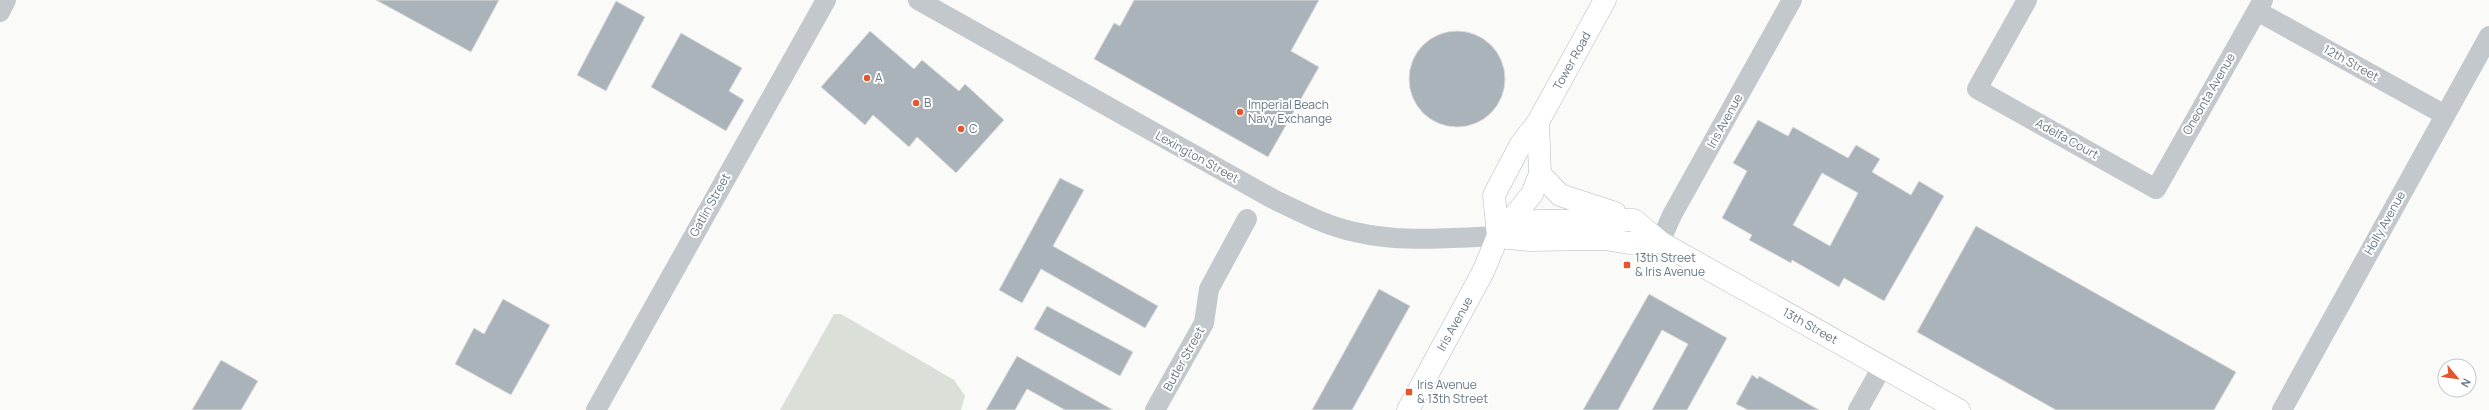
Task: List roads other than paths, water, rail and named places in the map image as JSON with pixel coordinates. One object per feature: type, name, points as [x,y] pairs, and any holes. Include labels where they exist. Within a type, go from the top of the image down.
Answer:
[{"type":"main road","name":"Tower Road","points":[[1498,236],[1494,195],[1516,152],[1538,122],[1605,0]]},
{"type":"main road","points":[[1498,236],[1532,194],[1540,168],[1538,122]]},
{"type":"main road","points":[[1540,168],[1560,195],[1634,220]]},
{"type":"main road","points":[[1498,236],[1536,221],[1634,220]]},
{"type":"main road","name":"13th Street","points":[[1634,220],[1660,242],[1959,410]]},
{"type":"main road","points":[[1498,236],[1529,240],[1604,239],[1629,243],[1660,242]]},
{"type":"main road","name":"Iris Avenue","points":[[1408,410],[1483,272],[1498,236]]},
{"type":"street","points":[[0,12],[6,0]]},
{"type":"street","name":"Gatlin Street","points":[[596,410],[826,0]]},
{"type":"street","name":"Lexington Street","points":[[918,0],[1273,199],[1317,221],[1355,232],[1392,238],[1498,236]]},
{"type":"street","name":"Iris Avenue","points":[[1660,242],[1672,215],[1792,0]]},
{"type":"street","name":"Adelfa Court","points":[[2027,0],[1977,89],[2156,189]]},
{"type":"street","name":"12th Street","points":[[2260,5],[2445,115]]},
{"type":"street","name":"Oneonta Avenue","points":[[2156,189],[2260,5]]},
{"type":"street","name":"Holly Avenue","points":[[2282,410],[2489,36]]},
{"type":"street","name":"Butler Street","points":[[1155,410],[1204,323],[1209,289],[1247,219]]},
{"type":"street","points":[[1858,410],[1882,367]]},
{"type":"place","name":"A","points":[[867,78]]},
{"type":"place","name":"B","points":[[916,103]]},
{"type":"place","name":"Imperial Beach Navy Exchange","points":[[1240,112]]},
{"type":"place","name":"C","points":[[961,129]]},
{"type":"place","name":"13th Street & Iris Avenue","points":[[1627,265]]},
{"type":"place","name":"Iris Avenue & 13th Street","points":[[1409,392]]}]
